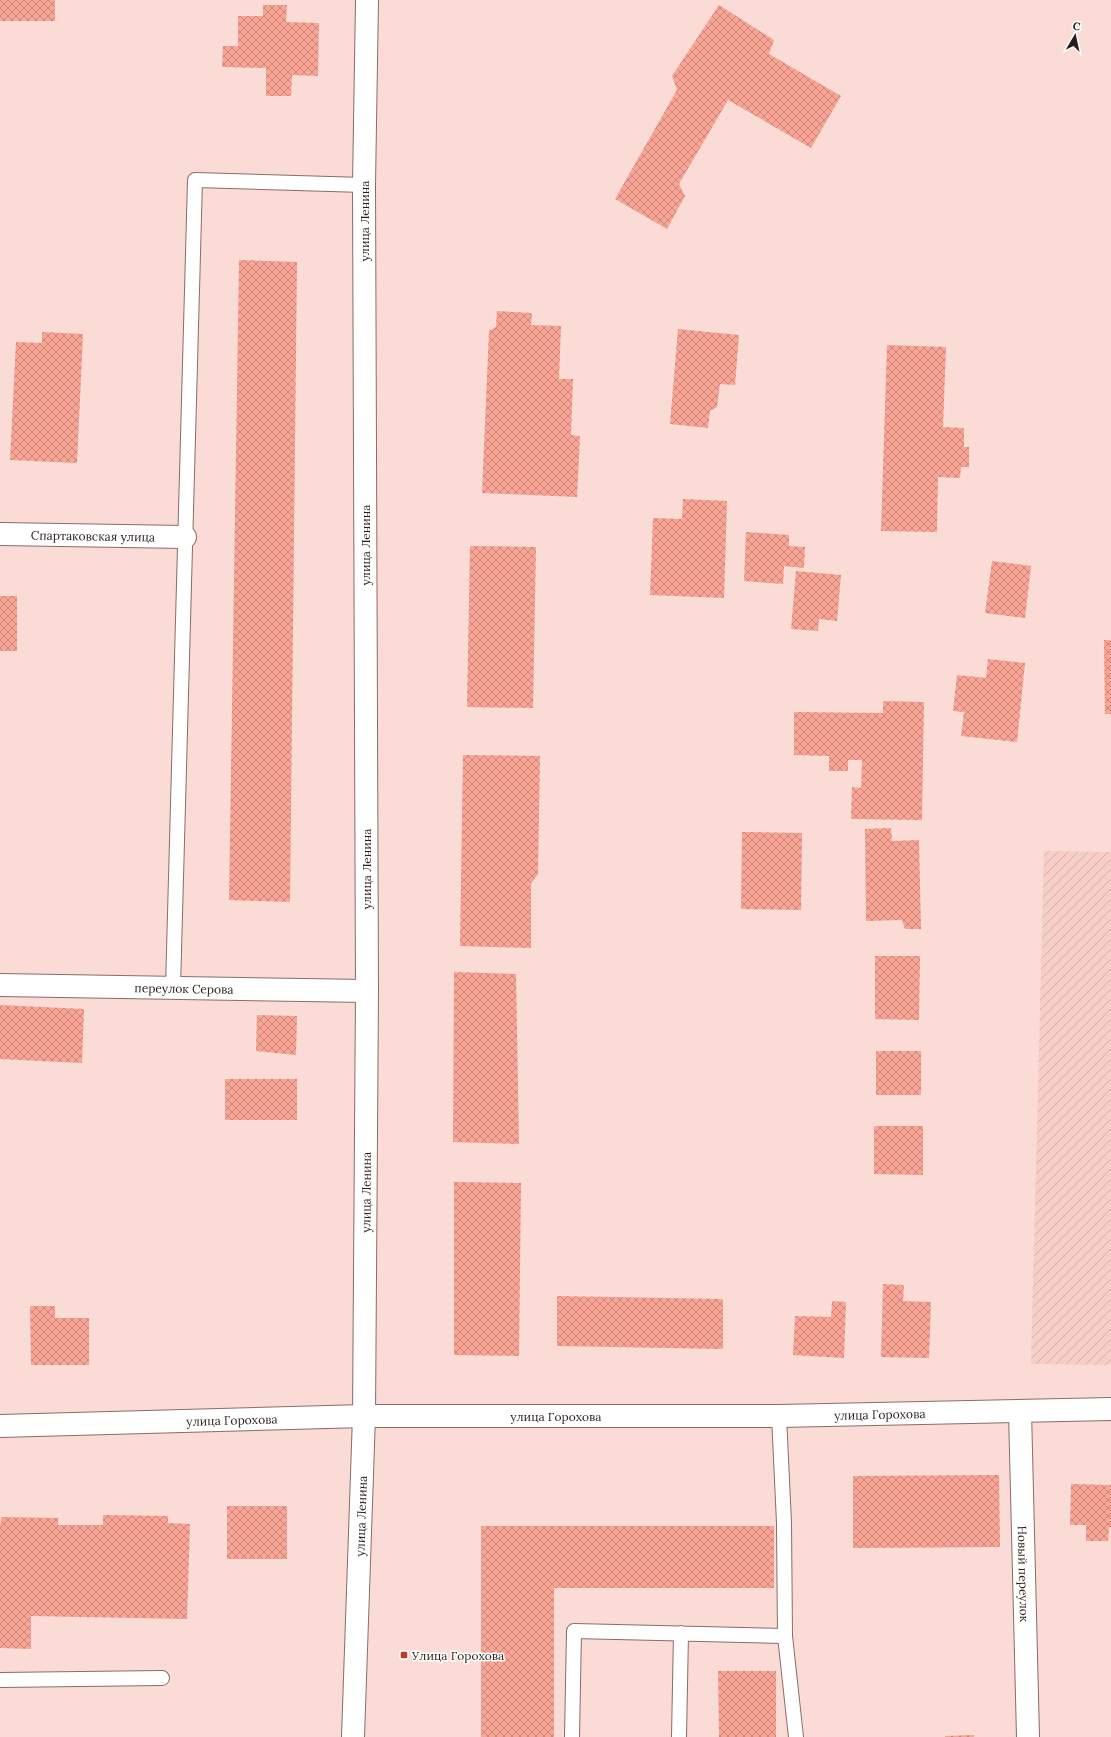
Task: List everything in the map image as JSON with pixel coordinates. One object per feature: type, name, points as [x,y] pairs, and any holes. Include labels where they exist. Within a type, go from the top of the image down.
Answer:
[{"type":"street","name":"улица Ленина","points":[[353,1737],[364,1416],[367,991],[364,184],[368,0]]},
{"type":"street","name":"Спартаковская улица","points":[[0,534],[185,537]]},
{"type":"street","name":"переулок Серова","points":[[0,985],[367,991]]},
{"type":"street","name":"улица Горохова","points":[[0,1426],[364,1416],[780,1416],[1111,1409]]},
{"type":"street","name":"Новый переулок","points":[[1020,1410],[1028,1737]]},
{"type":"lane","points":[[173,988],[195,180],[364,184]]},
{"type":"lane","points":[[780,1416],[784,1523],[784,1636],[796,1737]]},
{"type":"lane","points":[[572,1737],[574,1631],[784,1636]]},
{"type":"lane","points":[[679,1737],[681,1633]]},
{"type":"lane","points":[[0,1680],[162,1678]]},
{"type":"shaded area","points":[[1044,851],[1111,852],[1111,1365],[1031,1364]]},
{"type":"building","points":[[0,0],[55,0],[55,21],[0,21]]},
{"type":"building","points":[[263,5],[287,5],[286,22],[319,23],[318,76],[292,75],[291,96],[266,96],[266,68],[222,67],[223,46],[238,46],[238,16],[263,16]]},
{"type":"building","points":[[719,5],[774,40],[769,54],[841,96],[811,148],[728,100],[679,184],[685,196],[667,229],[615,199],[677,90],[672,76]]},
{"type":"building","points":[[239,260],[297,262],[290,902],[229,900]]},
{"type":"building","points":[[497,311],[532,313],[531,325],[561,326],[559,379],[573,379],[571,435],[580,436],[577,497],[482,493],[489,331],[496,327]]},
{"type":"building","points":[[678,329],[739,335],[735,385],[720,384],[717,407],[710,411],[708,428],[670,424]]},
{"type":"building","points":[[42,332],[83,334],[77,463],[10,460],[16,342],[42,343]]},
{"type":"building","points":[[887,345],[946,347],[943,427],[964,428],[964,447],[969,447],[969,467],[961,467],[960,478],[938,477],[937,532],[881,531]]},
{"type":"building","points":[[683,499],[727,501],[724,598],[650,595],[653,518],[682,519]]},
{"type":"building","points":[[746,532],[789,535],[789,546],[805,547],[804,568],[784,566],[783,584],[744,581]]},
{"type":"building","points":[[470,546],[536,547],[533,708],[467,707]]},
{"type":"building","points":[[992,561],[1031,566],[1025,618],[985,613]]},
{"type":"building","points":[[796,571],[841,575],[837,621],[819,619],[818,631],[791,629]]},
{"type":"building","points":[[0,596],[17,596],[17,651],[0,651]]},
{"type":"building","points":[[1104,640],[1111,640],[1111,714],[1105,714]]},
{"type":"building","points":[[988,659],[1025,663],[1017,742],[961,736],[964,712],[953,711],[957,675],[986,678]]},
{"type":"building","points":[[883,701],[924,702],[922,820],[851,819],[852,787],[861,788],[862,760],[848,760],[848,771],[829,771],[829,756],[794,755],[794,712],[883,713]]},
{"type":"building","points":[[463,755],[540,756],[538,874],[531,884],[531,948],[460,946]]},
{"type":"building","points":[[891,828],[892,841],[919,840],[921,929],[905,929],[902,920],[866,921],[865,829]]},
{"type":"building","points":[[742,832],[802,833],[801,910],[741,909]]},
{"type":"building","points":[[875,956],[920,956],[919,1020],[875,1019]]},
{"type":"building","points":[[454,972],[516,974],[519,1144],[453,1142]]},
{"type":"building","points":[[0,1005],[84,1009],[82,1063],[0,1059]]},
{"type":"building","points":[[257,1015],[297,1016],[296,1055],[256,1051]]},
{"type":"building","points":[[876,1051],[921,1051],[921,1095],[876,1095]]},
{"type":"building","points":[[225,1079],[297,1079],[297,1120],[225,1120]]},
{"type":"building","points":[[874,1126],[923,1126],[923,1175],[874,1174]]},
{"type":"building","points":[[454,1182],[521,1183],[519,1356],[454,1355]]},
{"type":"building","points":[[883,1284],[904,1285],[903,1301],[931,1302],[929,1358],[881,1357]]},
{"type":"building","points":[[557,1296],[723,1299],[723,1349],[557,1346]]},
{"type":"building","points":[[832,1301],[846,1302],[844,1358],[793,1355],[795,1316],[831,1317]]},
{"type":"building","points":[[30,1306],[55,1306],[55,1318],[89,1318],[89,1365],[31,1365]]},
{"type":"building","points":[[999,1475],[1000,1547],[853,1548],[853,1476]]},
{"type":"building","points":[[1071,1484],[1111,1485],[1111,1528],[1109,1527],[1108,1541],[1086,1541],[1086,1525],[1070,1525]]},
{"type":"building","points":[[227,1506],[287,1506],[287,1559],[227,1559]]},
{"type":"building","points":[[103,1515],[168,1516],[168,1523],[190,1524],[187,1619],[31,1616],[31,1649],[0,1648],[0,1525],[2,1517],[58,1518],[58,1525],[103,1525]]},
{"type":"building","points":[[481,1526],[774,1526],[774,1588],[554,1588],[554,1737],[481,1737]]},
{"type":"building","points":[[718,1671],[776,1671],[776,1737],[719,1737]]},
{"type":"building","points":[[974,1735],[974,1737],[945,1737],[945,1736]]},
{"type":"place","name":"Улица Горохова","points":[[404,1655]]}]
